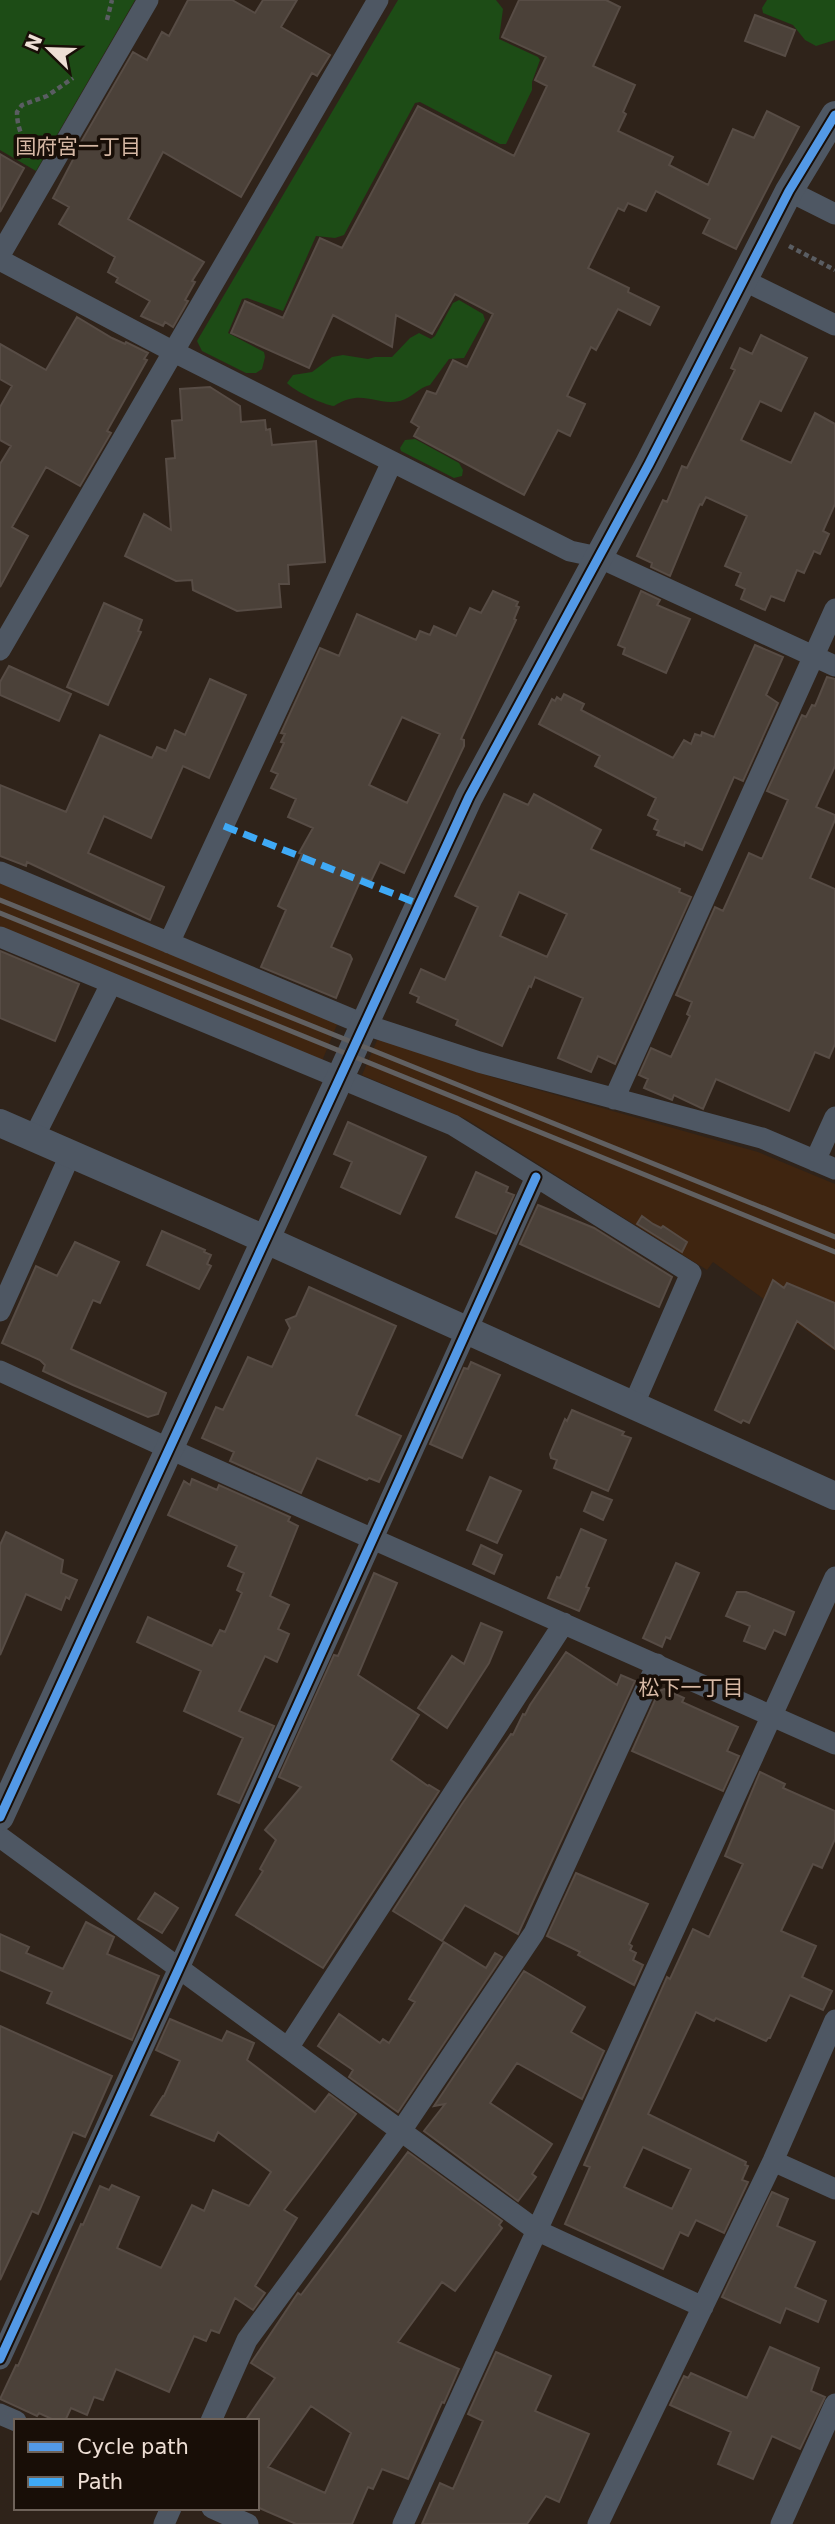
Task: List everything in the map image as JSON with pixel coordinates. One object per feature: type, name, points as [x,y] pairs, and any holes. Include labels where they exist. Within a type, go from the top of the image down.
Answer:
[{"type":"street","points":[[148,0],[0,258],[174,352],[570,551],[598,557],[835,666]]},
{"type":"street","points":[[0,650],[378,0]]},
{"type":"street","points":[[703,2307],[536,2230],[179,1968],[0,1820],[469,797],[649,464],[789,191],[835,115]]},
{"type":"street","points":[[789,191],[835,215]]},
{"type":"street","points":[[743,280],[835,325]]},
{"type":"street","points":[[169,943],[392,461]]},
{"type":"street","points":[[614,1098],[835,608]]},
{"type":"street","points":[[0,872],[363,1024],[479,1062],[762,1138],[825,1165],[835,1117]]},
{"type":"street","points":[[0,937],[453,1125],[691,1273],[633,1406]]},
{"type":"street","points":[[34,1137],[111,984]]},
{"type":"street","points":[[1,1126],[71,1153],[835,1496]]},
{"type":"street","points":[[0,1311],[71,1153]]},
{"type":"street","points":[[0,2359],[536,1177]]},
{"type":"street","points":[[0,1371],[835,1744]]},
{"type":"street","points":[[403,2524],[835,1577]]},
{"type":"street","points":[[288,2048],[564,1623]]},
{"type":"street","points":[[212,2419],[247,2340],[401,2131],[534,1933],[657,1664]]},
{"type":"street","points":[[598,2524],[773,2161],[835,2020]]},
{"type":"street","points":[[773,2161],[835,2189]]},
{"type":"street","points":[[781,2524],[835,2404]]},
{"type":"street","points":[[216,2510],[248,2524]]},
{"type":"path","points":[[107,23],[112,0]]},
{"type":"path","points":[[54,162],[29,146],[20,132],[17,112],[22,105],[47,96],[77,74]]},
{"type":"path","points":[[785,244],[835,270]]},
{"type":"shaded area","points":[[0,882],[339,1020],[322,1061],[0,929]]},
{"type":"shaded area","points":[[378,1038],[492,1077],[758,1152],[835,1184],[835,1351],[713,1262],[707,1270],[466,1119],[362,1075]]},
{"type":"green space","points":[[0,0],[135,0],[36,171],[0,150]]},
{"type":"green space","points":[[398,0],[496,0],[503,9],[499,39],[540,60],[532,90],[506,144],[500,144],[420,102],[415,103],[344,235],[335,238],[316,236],[283,311],[247,298],[242,299],[228,333],[264,352],[265,357],[262,369],[256,373],[246,373],[202,351],[197,341]]},
{"type":"green space","points":[[767,0],[835,0],[835,40],[816,46],[805,40],[793,25],[763,13],[762,8]]},
{"type":"green space","points":[[459,300],[483,314],[485,320],[464,358],[449,359],[430,385],[404,400],[391,402],[353,398],[334,406],[309,397],[287,383],[293,375],[312,372],[332,357],[392,357],[410,338],[419,333],[431,339],[453,303]]},
{"type":"green space","points":[[415,439],[459,463],[463,470],[462,476],[454,478],[401,451],[405,440]]},
{"type":"building","points":[[188,0],[232,0],[255,13],[263,0],[297,0],[281,27],[330,55],[317,76],[312,73],[241,197],[163,152],[128,219],[204,262],[192,281],[195,282],[185,300],[188,301],[173,327],[165,322],[163,326],[141,316],[150,301],[116,282],[118,278],[108,272],[115,257],[59,224],[69,207],[53,198],[77,149],[133,52],[147,60],[162,32],[169,36]]},
{"type":"building","points":[[519,0],[606,0],[620,7],[593,66],[635,85],[618,131],[673,157],[669,165],[708,185],[733,129],[754,138],[767,111],[799,127],[736,249],[703,233],[710,219],[656,191],[646,211],[628,203],[624,211],[618,208],[588,268],[629,288],[628,292],[659,307],[650,325],[618,309],[596,350],[591,347],[567,396],[585,404],[570,436],[558,430],[524,495],[414,436],[419,427],[411,422],[427,391],[436,394],[453,360],[467,367],[493,314],[455,294],[432,334],[396,315],[392,347],[333,315],[309,368],[231,333],[245,301],[283,318],[320,238],[342,248],[418,106],[514,156],[547,86],[535,80],[546,57],[502,37]]},
{"type":"building","points":[[755,15],[795,30],[785,56],[745,41]]},
{"type":"building","points":[[0,154],[24,168],[0,212]]},
{"type":"building","points":[[77,317],[112,338],[148,353],[144,359],[147,360],[107,431],[111,433],[80,486],[46,467],[12,527],[28,536],[0,587],[0,464],[11,446],[0,440],[0,407],[12,386],[0,379],[0,344],[46,370]]},
{"type":"building","points":[[761,335],[807,358],[781,411],[760,401],[741,440],[791,463],[815,413],[835,424],[835,504],[823,531],[829,534],[820,554],[814,551],[804,573],[797,570],[784,601],[771,596],[765,610],[741,599],[745,589],[736,585],[741,573],[725,566],[747,516],[706,497],[698,508],[670,576],[651,567],[652,563],[637,556],[663,500],[667,502],[682,466],[687,468],[735,370],[731,368],[740,348],[752,354]]},
{"type":"building","points":[[210,387],[240,406],[241,422],[265,420],[266,430],[270,429],[272,445],[316,441],[325,562],[288,565],[289,584],[279,584],[281,607],[237,611],[193,590],[192,580],[176,581],[125,556],[144,514],[171,530],[166,459],[175,458],[172,421],[182,420],[180,389]]},
{"type":"building","points":[[493,591],[518,602],[516,620],[461,739],[464,740],[464,746],[404,873],[380,862],[371,881],[362,877],[331,947],[350,955],[352,959],[336,998],[261,967],[286,910],[278,906],[302,854],[299,853],[313,828],[288,817],[296,799],[271,788],[278,774],[271,771],[284,743],[281,742],[285,734],[281,733],[320,648],[339,656],[357,614],[416,640],[420,631],[430,635],[434,626],[456,636],[470,608],[481,613]],"holes":[[[402,717],[440,734],[407,803],[369,785]]]},
{"type":"building","points":[[641,591],[660,600],[657,605],[690,619],[666,673],[623,654],[625,648],[618,645]]},
{"type":"building","points":[[104,603],[142,620],[138,631],[141,632],[108,705],[67,687]]},
{"type":"building","points":[[755,645],[783,657],[766,695],[778,703],[743,781],[734,777],[702,850],[685,842],[684,846],[657,835],[659,831],[654,829],[658,820],[648,815],[656,798],[595,766],[600,756],[539,724],[552,699],[555,701],[557,697],[561,700],[564,694],[584,704],[581,710],[673,758],[684,740],[691,744],[695,734],[701,736],[702,732],[714,737]]},
{"type":"building","points":[[9,666],[71,694],[59,721],[0,695],[0,682]]},
{"type":"building","points":[[827,677],[835,679],[835,766],[816,807],[835,815],[835,820],[810,878],[835,889],[835,1044],[829,1058],[815,1052],[789,1111],[716,1079],[703,1109],[674,1095],[672,1100],[644,1088],[648,1079],[639,1075],[651,1048],[671,1057],[690,1016],[687,1014],[692,1002],[676,995],[715,907],[723,911],[749,853],[762,859],[788,800],[767,791],[802,715],[806,717],[812,705],[815,706]]},
{"type":"building","points":[[210,679],[246,695],[209,778],[183,766],[151,838],[104,816],[88,853],[164,887],[150,920],[27,862],[26,866],[0,856],[0,785],[66,812],[100,735],[152,758],[157,747],[166,751],[175,730],[185,735]]},
{"type":"building","points":[[504,794],[528,805],[534,794],[601,830],[591,849],[680,889],[679,892],[691,897],[615,1064],[598,1056],[591,1072],[558,1058],[583,998],[535,977],[502,1046],[456,1025],[458,1020],[417,1002],[419,997],[410,993],[421,969],[445,980],[478,907],[455,896]],"holes":[[[519,892],[567,914],[547,957],[500,936]]]},
{"type":"building","points":[[0,951],[79,984],[55,1041],[0,1018]]},
{"type":"building","points":[[348,1122],[426,1157],[400,1214],[341,1187],[352,1162],[334,1154]]},
{"type":"building","points":[[476,1172],[508,1187],[506,1192],[514,1195],[496,1234],[456,1217]]},
{"type":"building","points":[[538,1205],[594,1228],[672,1277],[659,1307],[520,1244]]},
{"type":"building","points":[[642,1216],[687,1242],[682,1252],[637,1224]]},
{"type":"building","points":[[162,1231],[211,1255],[207,1264],[211,1266],[199,1289],[147,1265]]},
{"type":"building","points":[[75,1242],[119,1262],[100,1303],[93,1300],[71,1349],[166,1393],[158,1414],[148,1417],[73,1385],[43,1371],[45,1365],[40,1360],[2,1343],[36,1266],[57,1276]]},
{"type":"building","points":[[773,1280],[784,1288],[787,1283],[835,1303],[835,1349],[797,1321],[749,1423],[743,1420],[741,1423],[715,1410]]},
{"type":"building","points":[[309,1287],[396,1326],[356,1415],[401,1436],[379,1482],[369,1478],[367,1480],[317,1458],[301,1493],[230,1461],[234,1452],[202,1438],[216,1407],[223,1410],[248,1357],[272,1367],[290,1328],[286,1320],[296,1316]]},
{"type":"building","points":[[471,1362],[500,1375],[462,1458],[430,1444],[464,1368],[468,1369]]},
{"type":"building","points":[[572,1410],[624,1432],[622,1435],[631,1438],[608,1491],[554,1468],[557,1460],[551,1458],[550,1454],[565,1419],[567,1421]]},
{"type":"building","points":[[490,1477],[521,1491],[497,1543],[467,1530]]},
{"type":"building","points":[[192,1479],[217,1490],[219,1485],[290,1517],[288,1521],[298,1526],[270,1596],[289,1605],[278,1629],[289,1634],[277,1662],[265,1656],[239,1711],[274,1726],[239,1803],[218,1794],[243,1738],[184,1711],[201,1671],[137,1642],[148,1617],[212,1646],[220,1630],[225,1632],[242,1593],[237,1590],[244,1573],[228,1566],[237,1546],[168,1515],[184,1481],[190,1485]]},
{"type":"building","points":[[592,1492],[612,1500],[603,1520],[584,1511]]},
{"type":"building","points":[[581,1529],[606,1540],[579,1611],[548,1598],[557,1577],[560,1578]]},
{"type":"building","points":[[6,1532],[63,1560],[61,1573],[77,1580],[61,1610],[26,1594],[0,1655],[0,1545]]},
{"type":"building","points":[[481,1545],[502,1555],[494,1574],[473,1564]]},
{"type":"building","points":[[676,1563],[699,1573],[670,1639],[666,1637],[662,1647],[643,1638]]},
{"type":"building","points":[[374,1573],[397,1583],[358,1675],[419,1715],[391,1760],[439,1791],[323,1968],[236,1915],[263,1871],[260,1869],[276,1840],[265,1830],[301,1787],[279,1777],[334,1655],[338,1656]]},
{"type":"building","points":[[737,1592],[746,1592],[794,1612],[785,1635],[774,1630],[765,1649],[744,1641],[750,1626],[726,1616]]},
{"type":"building","points":[[481,1623],[502,1632],[489,1663],[447,1728],[418,1708],[452,1656],[464,1664]]},
{"type":"building","points":[[566,1652],[617,1685],[621,1675],[635,1681],[518,1934],[465,1905],[442,1941],[393,1911]]},
{"type":"building","points":[[664,1689],[684,1698],[682,1702],[738,1727],[727,1751],[739,1756],[723,1791],[632,1751],[659,1691]]},
{"type":"building","points":[[760,1772],[785,1784],[783,1788],[835,1811],[835,1839],[822,1868],[813,1864],[781,1931],[816,1946],[802,1977],[832,1991],[823,2010],[790,1995],[770,2038],[766,2041],[716,2018],[714,2021],[696,2012],[648,2114],[746,2162],[745,2165],[748,2166],[742,2180],[748,2182],[724,2233],[696,2220],[688,2236],[680,2232],[663,2269],[565,2224],[590,2167],[584,2165],[667,1977],[670,1979],[693,1929],[709,1937],[743,1864],[725,1856]],"holes":[[[643,2147],[691,2169],[672,2209],[624,2187]]]},
{"type":"building","points":[[576,1873],[648,1904],[629,1944],[632,1946],[630,1950],[636,1953],[633,1960],[643,1965],[634,1985],[578,1955],[580,1952],[547,1936]]},
{"type":"building","points":[[155,1893],[178,1908],[162,1933],[138,1919]]},
{"type":"building","points":[[86,1922],[114,1937],[107,1954],[159,1976],[132,2040],[47,2003],[52,1992],[0,1970],[0,1934],[29,1947],[26,1953],[63,1969]]},
{"type":"building","points":[[444,1942],[486,1968],[495,1953],[502,1957],[398,2112],[349,2077],[353,2070],[318,2046],[339,2014],[380,2043],[383,2039],[389,2043],[415,2002],[409,1999]]},
{"type":"building","points":[[524,1971],[585,2007],[571,2032],[604,2051],[582,2099],[517,2063],[490,2103],[552,2144],[532,2174],[536,2177],[518,2201],[424,2131],[445,2104],[434,2106]]},
{"type":"building","points":[[170,2019],[222,2041],[227,2031],[254,2043],[247,2060],[315,2112],[329,2094],[356,2114],[284,2210],[297,2218],[255,2286],[265,2293],[253,2310],[235,2298],[219,2333],[211,2330],[206,2341],[194,2336],[169,2392],[116,2369],[103,2400],[94,2397],[87,2415],[71,2408],[66,2419],[52,2419],[39,2413],[37,2416],[0,2399],[16,2365],[18,2366],[100,2186],[109,2190],[112,2185],[139,2197],[117,2248],[161,2268],[192,2205],[204,2211],[213,2190],[249,2206],[271,2172],[218,2132],[214,2141],[151,2115],[164,2096],[180,2061],[156,2050]]},
{"type":"building","points":[[0,2026],[112,2076],[85,2137],[73,2132],[38,2214],[32,2211],[0,2280]]},
{"type":"building","points":[[408,2152],[502,2221],[499,2225],[502,2228],[455,2291],[442,2282],[398,2342],[459,2369],[408,2479],[382,2469],[373,2489],[368,2487],[352,2524],[296,2524],[259,2508],[259,2419],[246,2419],[275,2378],[251,2363],[298,2293],[301,2295]],"holes":[[[311,2406],[351,2433],[325,2493],[268,2467]]]},
{"type":"building","points":[[772,2192],[788,2199],[777,2226],[815,2242],[795,2287],[826,2301],[818,2322],[786,2308],[780,2323],[722,2297]]},
{"type":"building","points":[[770,2347],[819,2368],[811,2391],[825,2397],[800,2449],[772,2436],[753,2479],[718,2464],[731,2432],[670,2405],[684,2376],[688,2378],[691,2373],[747,2398]]},
{"type":"building","points":[[496,2352],[551,2376],[535,2411],[589,2434],[559,2502],[546,2496],[527,2524],[422,2524],[440,2483],[453,2489],[483,2421],[468,2414]]},
{"type":"railway","points":[[0,900],[835,1237]]},
{"type":"railway","points":[[0,913],[835,1252]]},
{"type":"marked path","points":[[224,826],[419,904]]},
{"type":"cycle path","points":[[0,1817],[469,797],[649,464],[789,191],[835,115]]},
{"type":"cycle path","points":[[0,2359],[536,1177]]},
{"type":"district","name":"国府宮一丁目","points":[[78,147]]},
{"type":"district","name":"松下一丁目","points":[[691,1688]]}]
